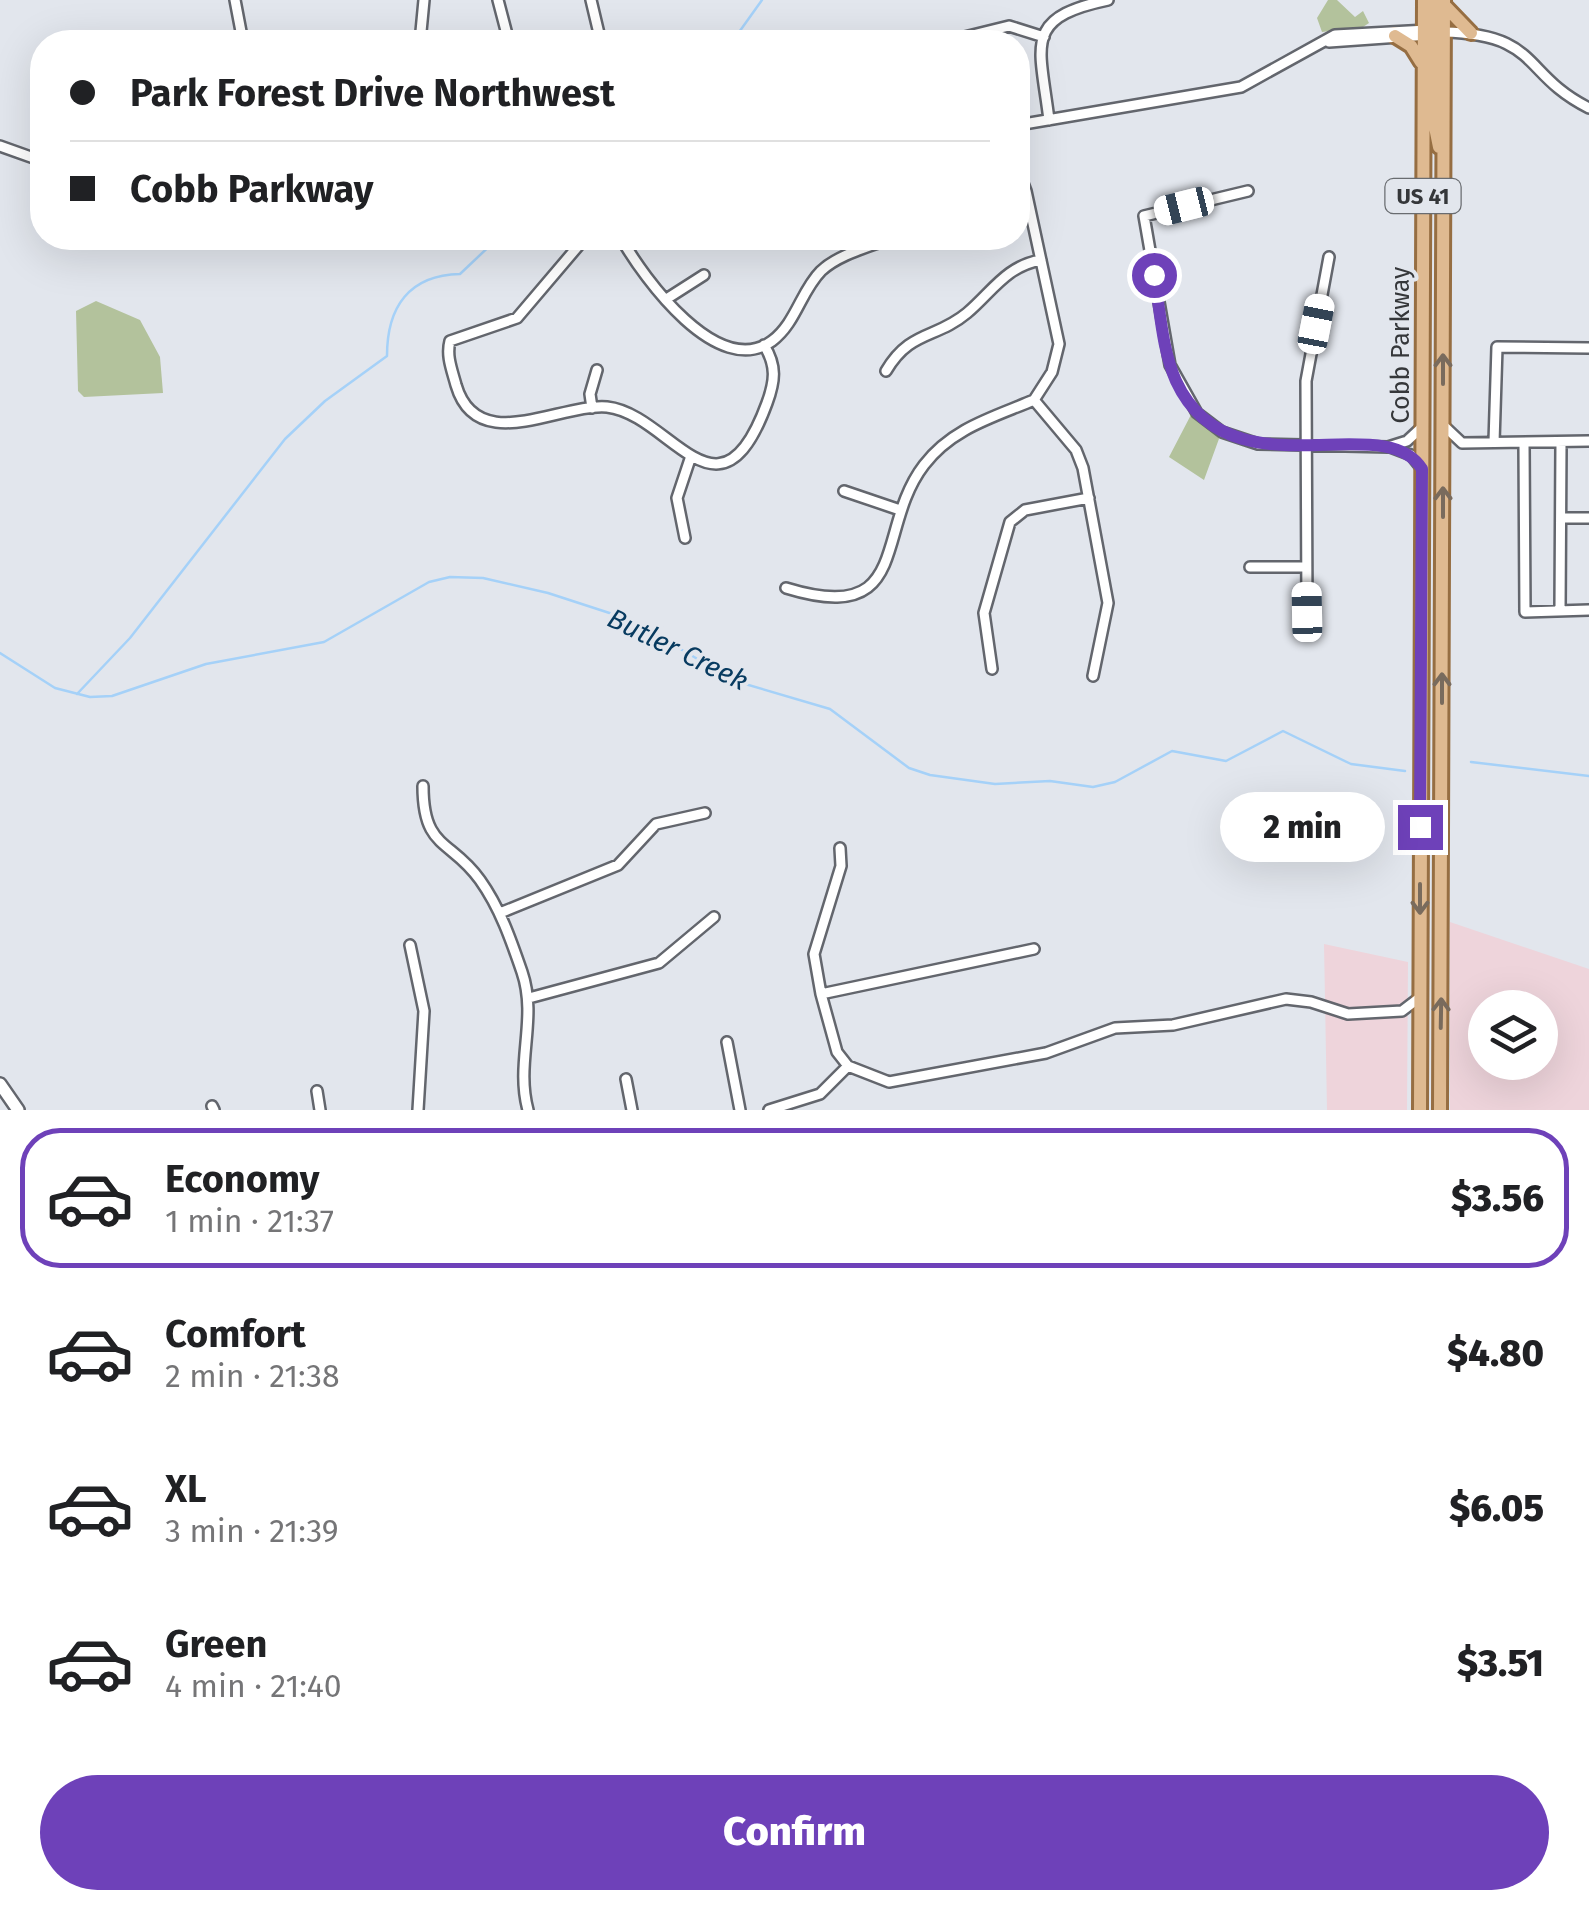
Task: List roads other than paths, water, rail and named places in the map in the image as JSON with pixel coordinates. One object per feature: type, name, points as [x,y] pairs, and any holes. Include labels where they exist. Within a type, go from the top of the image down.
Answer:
[{"type":"main road","name":"Cobb Parkway","points":[[1420,1110],[1424,66],[1434,3]]},
{"type":"main road","name":"Cobb Parkway","points":[[1434,3],[1428,32],[1444,56],[1440,1110]]},
{"type":"main road","points":[[1434,3],[1471,33],[1456,40],[1444,56]]},
{"type":"main road","points":[[1428,32],[1434,122],[1444,163]]},
{"type":"main road","points":[[1395,36],[1411,46],[1424,66]]},
{"type":"street","points":[[235,0],[241,30]]},
{"type":"street","points":[[421,30],[424,0]]},
{"type":"street","points":[[498,0],[506,30]]},
{"type":"street","points":[[591,0],[598,30]]},
{"type":"street","points":[[1049,120],[1044,37],[1055,16],[1108,0]]},
{"type":"street","points":[[993,30],[1009,26],[1022,30]]},
{"type":"street","points":[[1030,123],[1240,88],[1321,43],[1354,32],[1471,33],[1516,46],[1567,95],[1589,108]]},
{"type":"street","points":[[1321,43],[1428,32]]},
{"type":"street","points":[[1030,33],[1044,37]]},
{"type":"street","points":[[0,146],[30,157]]},
{"type":"street","points":[[1248,190],[1144,216],[1170,365],[1185,397],[1212,426],[1258,444],[1388,446],[1407,441],[1422,426]]},
{"type":"street","points":[[786,588],[822,598],[861,590],[888,564],[900,510],[924,464],[974,423],[1034,400],[1052,372],[1059,344],[1030,217]]},
{"type":"street","points":[[575,250],[523,312],[504,324],[454,337],[448,352],[458,392],[472,411],[491,422],[518,423],[592,408],[622,411],[690,459],[722,461],[750,442],[775,375],[764,345]]},
{"type":"street","points":[[630,250],[668,298],[715,344],[738,351],[764,345],[790,320],[822,270],[866,250]]},
{"type":"street","points":[[1314,631],[1307,612],[1306,567],[1309,360],[1328,257]]},
{"type":"street","points":[[886,371],[903,346],[964,316],[1015,268],[1041,260]]},
{"type":"street","points":[[668,298],[704,276]]},
{"type":"street","points":[[1494,442],[1497,347],[1589,348]]},
{"type":"street","points":[[592,408],[590,394],[597,370]]},
{"type":"street","points":[[1034,400],[1076,450],[1089,498],[1108,604],[1093,676]]},
{"type":"street","points":[[1443,425],[1462,443],[1589,442]]},
{"type":"street","points":[[1443,466],[1462,443]]},
{"type":"street","points":[[1524,444],[1525,612],[1589,610]]},
{"type":"street","points":[[1560,611],[1562,444]]},
{"type":"street","points":[[1388,446],[1411,455],[1422,469]]},
{"type":"street","points":[[685,538],[677,498],[690,459]]},
{"type":"street","points":[[844,492],[900,510]]},
{"type":"street","points":[[992,669],[984,613],[1010,522],[1025,510],[1089,498]]},
{"type":"street","points":[[1561,518],[1589,518]]},
{"type":"street","points":[[1250,567],[1306,567]]},
{"type":"street","points":[[423,786],[433,836],[478,876],[500,914],[529,998],[522,1086],[528,1110]]},
{"type":"street","points":[[500,914],[618,865],[656,824],[705,813]]},
{"type":"street","points":[[840,848],[841,866],[814,954],[820,994],[830,1036],[848,1066],[889,1082],[1046,1052],[1115,1028],[1173,1025],[1286,999],[1357,1014],[1405,1010],[1420,995]]},
{"type":"street","points":[[529,998],[659,963],[714,917]]},
{"type":"street","points":[[410,945],[424,1011],[418,1110]]},
{"type":"street","points":[[820,994],[1034,949]]},
{"type":"street","points":[[727,1042],[740,1110]]},
{"type":"street","points":[[769,1110],[820,1094],[848,1066]]},
{"type":"street","points":[[626,1079],[632,1110]]},
{"type":"street","points":[[0,1084],[18,1110]]},
{"type":"street","points":[[317,1091],[320,1110]]},
{"type":"waterway","points":[[741,30],[762,0]]},
{"type":"waterway","points":[[77,694],[130,638],[285,439],[325,401],[387,356],[391,323],[404,297],[427,280],[460,274],[485,250]]},
{"type":"waterway","name":"Butler Creek","points":[[0,653],[55,688],[90,697],[112,696],[206,664],[324,642],[429,582],[450,577],[483,578],[548,593],[631,620],[735,681],[830,709],[909,768],[930,775],[995,784],[1050,781],[1093,787],[1115,782],[1172,751],[1226,761],[1283,731],[1351,764],[1405,771]]},
{"type":"waterway","name":"Butler Creek","points":[[1471,762],[1589,776]]}]
